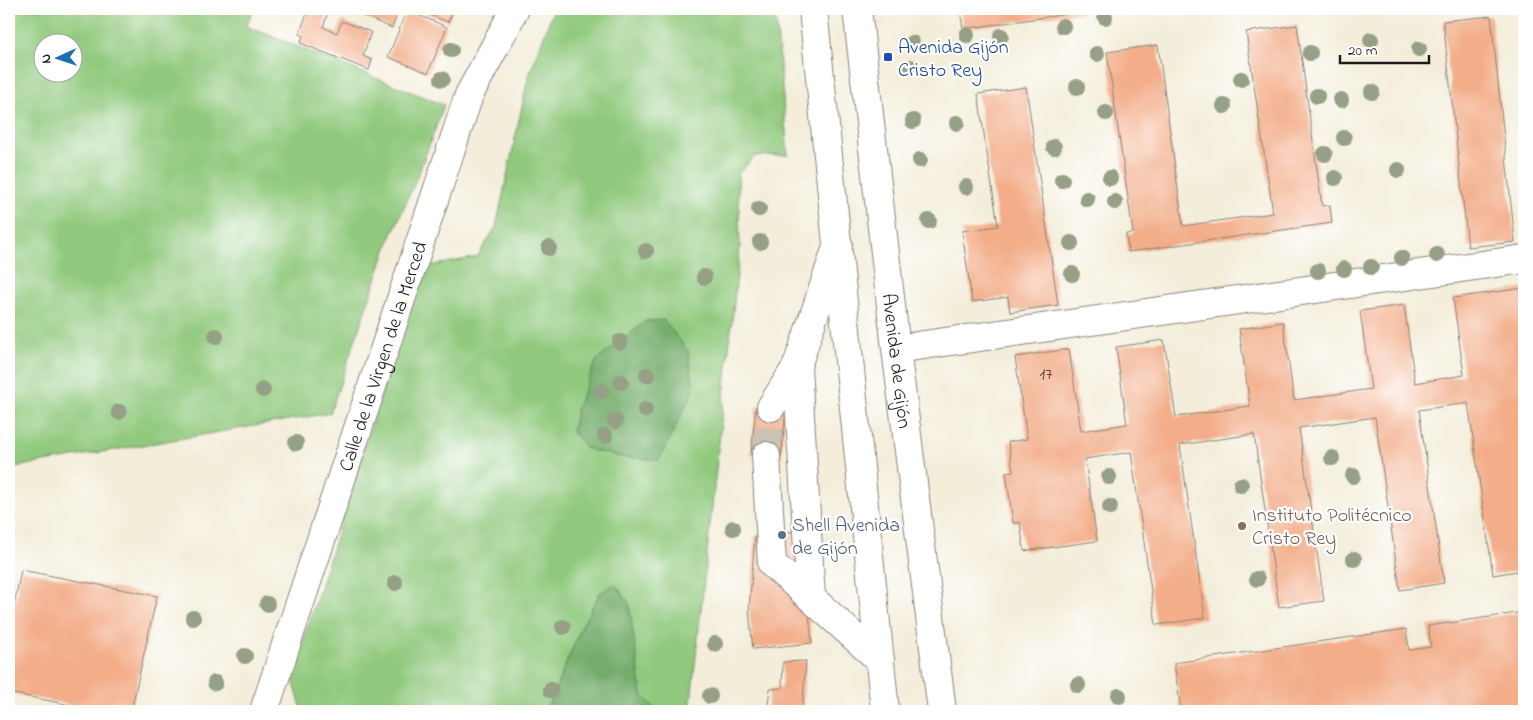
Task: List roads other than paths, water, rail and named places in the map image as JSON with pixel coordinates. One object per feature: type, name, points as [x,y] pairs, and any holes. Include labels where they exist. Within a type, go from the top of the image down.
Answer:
[{"type":"main road","name":"Calle de la Virgen de la Merced","points":[[264,711],[469,95],[515,9]]},
{"type":"main road","points":[[813,9],[885,711]]},
{"type":"main road","name":"Avenida de Gijón","points":[[857,9],[896,349],[942,711]]},
{"type":"main road","points":[[771,407],[797,366],[838,244]]},
{"type":"main road","points":[[896,349],[1524,259]]},
{"type":"main road","points":[[797,366],[811,598]]},
{"type":"main road","points":[[766,456],[772,564],[880,660]]},
{"type":"tunnel","points":[[766,456],[771,407]]},
{"type":"place","name":"Avenida Gijón Cristo Rey","points":[[888,57]]},
{"type":"place","name":"Instituto Politécnico Cristo Rey","points":[[1242,526]]},
{"type":"place","name":"Shell Avenida de Gijón","points":[[782,535]]}]
